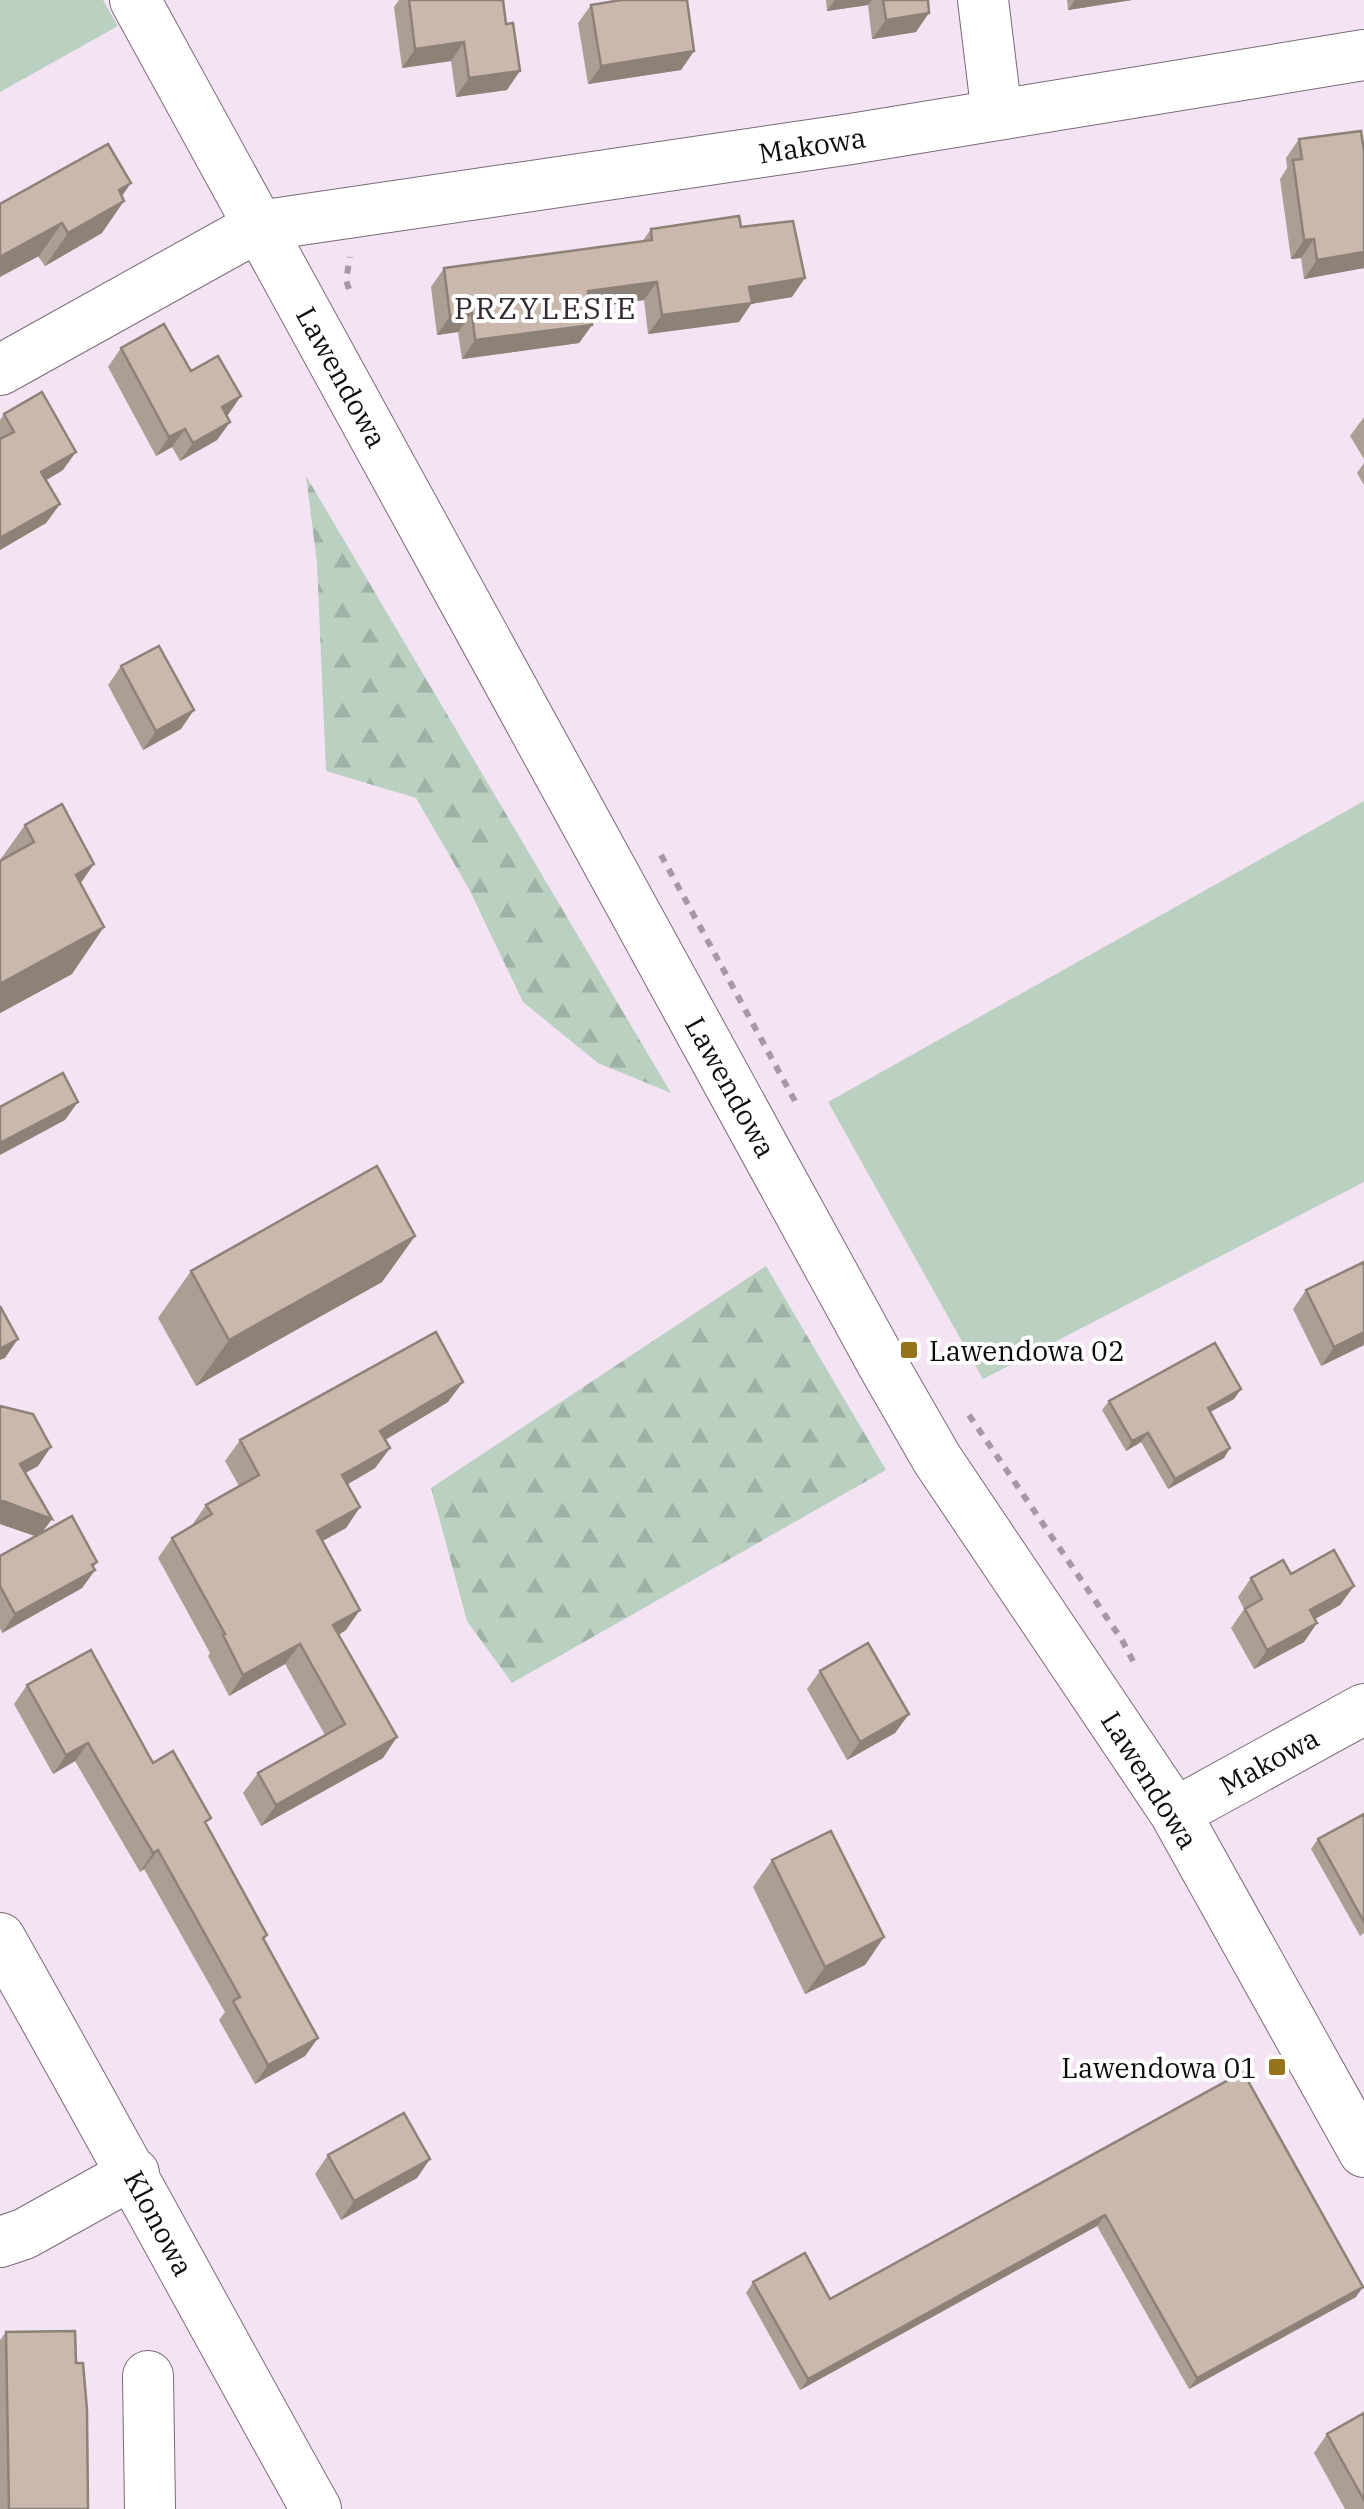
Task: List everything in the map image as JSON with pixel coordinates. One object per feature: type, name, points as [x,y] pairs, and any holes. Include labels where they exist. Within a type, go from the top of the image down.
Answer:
[{"type":"street","name":"Lawendowa","points":[[136,0],[892,1380],[938,1458],[1174,1813],[1364,2152]]},
{"type":"street","points":[[983,0],[997,116]]},
{"type":"street","name":"Makowa","points":[[259,226],[997,116],[1364,55]]},
{"type":"street","points":[[0,370],[259,226]]},
{"type":"street","name":"Makowa","points":[[1174,1813],[1364,1709]]},
{"type":"street","name":"Klonowa","points":[[0,1938],[134,2173],[182,2268],[316,2509]]},
{"type":"street","points":[[0,2242],[24,2234],[134,2173]]},
{"type":"street","points":[[148,2376],[150,2509]]},
{"type":"path","points":[[345,214],[352,246],[346,280],[350,294]]},
{"type":"path","points":[[655,845],[802,1113]]},
{"type":"path","points":[[963,1406],[1122,1640],[1137,1670]]},
{"type":"green space","points":[[0,0],[103,0],[118,26],[0,92]]},
{"type":"green space","points":[[306,476],[671,1093],[598,1063],[523,1002],[469,889],[416,798],[326,771],[317,563]]},
{"type":"green space","points":[[1364,801],[1364,1182],[983,1379],[828,1102]]},
{"type":"green space","points":[[766,1266],[886,1470],[512,1683],[467,1621],[431,1488]]},
{"type":"building","points":[[409,0],[503,0],[506,24],[513,23],[520,71],[469,78],[464,42],[415,49]]},
{"type":"building","points":[[621,0],[687,0],[694,51],[601,66],[591,5]]},
{"type":"building","points":[[883,0],[928,0],[929,13],[886,20]]},
{"type":"building","points":[[1361,131],[1364,252],[1317,260],[1314,239],[1304,240],[1293,160],[1302,159],[1299,139]]},
{"type":"building","points":[[108,144],[131,183],[119,190],[124,201],[68,233],[62,223],[0,257],[0,204]]},
{"type":"building","points":[[739,216],[741,227],[793,221],[805,278],[749,287],[752,303],[662,315],[657,282],[588,291],[592,325],[475,340],[472,313],[450,316],[444,268],[652,240],[651,229]]},
{"type":"building","points":[[164,324],[191,371],[218,356],[241,396],[222,407],[230,422],[193,443],[185,429],[169,437],[121,348]]},
{"type":"building","points":[[42,392],[76,452],[41,472],[60,504],[0,538],[0,439],[14,432],[4,414]]},
{"type":"building","points":[[159,646],[194,710],[156,731],[121,666]]},
{"type":"building","points":[[62,804],[94,864],[76,875],[104,927],[0,984],[0,861],[34,842],[25,825]]},
{"type":"building","points":[[63,1073],[78,1102],[0,1143],[0,1107]]},
{"type":"building","points":[[377,1166],[415,1236],[229,1340],[191,1271]]},
{"type":"building","points":[[1364,1262],[1364,1332],[1334,1347],[1306,1290]]},
{"type":"building","points":[[0,1306],[18,1339],[0,1349]]},
{"type":"building","points":[[436,1332],[463,1382],[380,1431],[390,1448],[342,1475],[360,1507],[317,1531],[360,1610],[333,1625],[397,1737],[276,1805],[258,1773],[345,1724],[300,1644],[243,1675],[172,1538],[212,1514],[206,1505],[259,1475],[240,1440]]},
{"type":"building","points":[[1215,1343],[1241,1389],[1208,1408],[1230,1448],[1175,1479],[1148,1433],[1132,1441],[1109,1401]]},
{"type":"building","points":[[0,1406],[33,1414],[51,1447],[20,1464],[52,1519],[0,1500]]},
{"type":"building","points":[[72,1516],[97,1562],[92,1565],[95,1570],[15,1614],[0,1586],[0,1556]]},
{"type":"building","points":[[1334,1550],[1354,1586],[1310,1610],[1317,1623],[1267,1650],[1245,1609],[1262,1599],[1251,1578],[1283,1560],[1291,1574]]},
{"type":"building","points":[[868,1643],[909,1714],[860,1742],[820,1671]]},
{"type":"building","points":[[91,1650],[153,1763],[173,1751],[211,1818],[205,1822],[267,1935],[263,1938],[318,2038],[268,2065],[233,2001],[240,1997],[158,1850],[153,1853],[88,1743],[66,1755],[27,1685]]},
{"type":"building","points":[[1364,1814],[1364,1922],[1318,1839]]},
{"type":"building","points":[[831,1831],[884,1937],[825,1967],[772,1860]]},
{"type":"building","points":[[1243,2072],[1363,2287],[1197,2378],[1105,2215],[808,2379],[753,2282],[805,2253],[830,2299]]},
{"type":"building","points":[[404,2113],[430,2159],[354,2201],[328,2155]]},
{"type":"building","points":[[75,2331],[76,2363],[83,2363],[87,2410],[88,2509],[9,2509],[6,2332]]},
{"type":"building","points":[[1364,2413],[1364,2500],[1327,2434]]},
{"type":"place","name":"Lawendowa 02","points":[[909,1350]]},
{"type":"place","name":"Lawendowa 01","points":[[1277,2067]]},
{"type":"district","name":"PRZYLESIE","points":[[546,307]]}]
